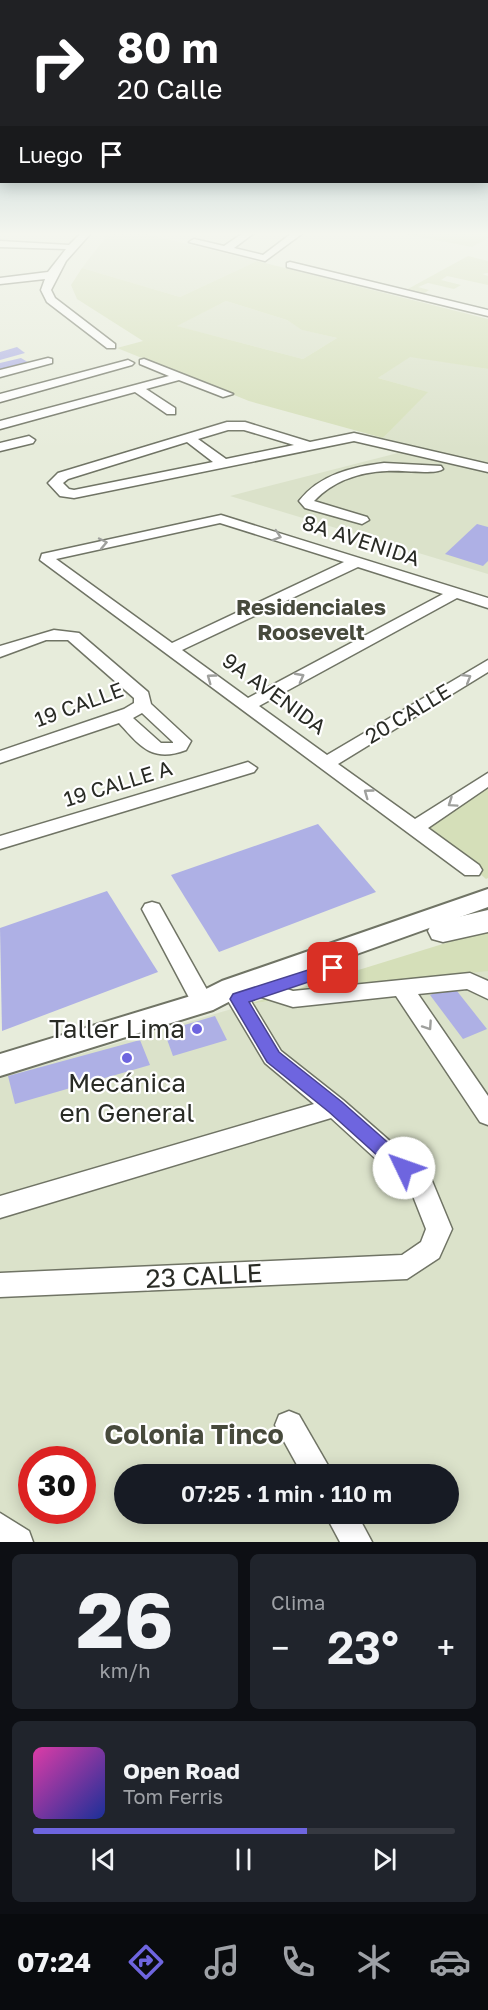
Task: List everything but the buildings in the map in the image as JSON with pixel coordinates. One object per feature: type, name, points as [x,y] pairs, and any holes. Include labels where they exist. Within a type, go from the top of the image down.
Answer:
[{"type":"highway","points":[[443,931],[488,921]]},
{"type":"main road","points":[[0,1065],[203,1003],[232,988],[488,898]]},
{"type":"main road","points":[[203,1003],[238,999],[488,914]]},
{"type":"street","points":[[57,305],[111,346]]},
{"type":"street","points":[[455,305],[488,313]]},
{"type":"street","points":[[0,374],[48,361]]},
{"type":"street","points":[[144,362],[227,394]]},
{"type":"street","points":[[0,398],[128,363]]},
{"type":"street","points":[[100,376],[124,391]]},
{"type":"street","points":[[0,425],[180,376]]},
{"type":"street","points":[[137,388],[171,411]]},
{"type":"street","points":[[309,446],[237,425],[188,437],[63,476],[55,483],[65,493],[74,494],[354,437],[488,468]]},
{"type":"street","points":[[188,437],[224,464]]},
{"type":"street","points":[[0,447],[29,440]]},
{"type":"street","points":[[362,520],[310,505],[306,501],[336,478],[400,465],[416,465],[488,480]]},
{"type":"street","name":"9A AVENIDA","points":[[221,519],[46,557],[47,560],[472,870]]},
{"type":"street","name":"8A AVENIDA","points":[[221,519],[488,603]]},
{"type":"street","points":[[172,650],[357,562]]},
{"type":"street","points":[[248,705],[456,593]]},
{"type":"street","name":"19 CALLE","points":[[0,652],[46,635],[62,633],[73,636],[142,696],[143,705],[122,716],[0,757]]},
{"type":"street","name":"20 CALLE","points":[[327,763],[488,665]]},
{"type":"street","points":[[122,716],[157,750],[169,752],[180,746],[182,741],[143,705]]},
{"type":"street","name":"19 CALLE A","points":[[0,843],[248,768]]},
{"type":"street","points":[[416,828],[488,779]]},
{"type":"street","points":[[152,909],[203,1003]]},
{"type":"street","points":[[266,990],[293,999],[470,981],[488,990]]},
{"type":"street","points":[[402,987],[488,1115]]},
{"type":"street","points":[[238,999],[273,1057],[335,1107]]},
{"type":"street","points":[[0,1207],[335,1107]]},
{"type":"street","name":"23 CALLE","points":[[0,1286],[407,1267],[430,1250],[439,1229],[422,1184],[335,1107]]},
{"type":"street","points":[[289,1425],[312,1464]]},
{"type":"street","points":[[346,1524],[357,1542]]},
{"type":"street","points":[[0,1528],[18,1542]]},
{"type":"shaded area","points":[[86,305],[218,305],[177,326],[303,359],[337,338],[302,330],[287,320],[239,305],[432,305],[488,319],[488,369],[410,357],[378,378],[428,392],[383,438],[249,401],[117,348],[143,341]]},
{"type":"shaded area","points":[[218,305],[239,305],[287,320],[303,330],[337,338],[303,359],[176,326]]},
{"type":"shaded area","points":[[410,356],[488,369],[488,464],[383,438],[427,392],[378,378]]},
{"type":"shaded area","points":[[398,453],[488,472],[488,574],[230,496]]},
{"type":"shaded area","points":[[488,787],[488,878],[486,879],[427,827]]},
{"type":"shaded area","points":[[488,930],[488,971],[367,984],[245,1005]]},
{"type":"shaded area","points":[[488,971],[488,1542],[0,1542],[0,1078],[245,1005],[367,984]]},
{"type":"place","name":"Taller Lima","points":[[197,1029]]},
{"type":"place","name":"Mecánica en General","points":[[127,1058]]},
{"type":"district","name":"Residenciales Roosevelt","points":[[311,620]]},
{"type":"district","name":"Colonia Tinco","points":[[194,1435]]},
{"type":"route","points":[[333,968],[238,999],[273,1057],[335,1107],[404,1168]]}]
